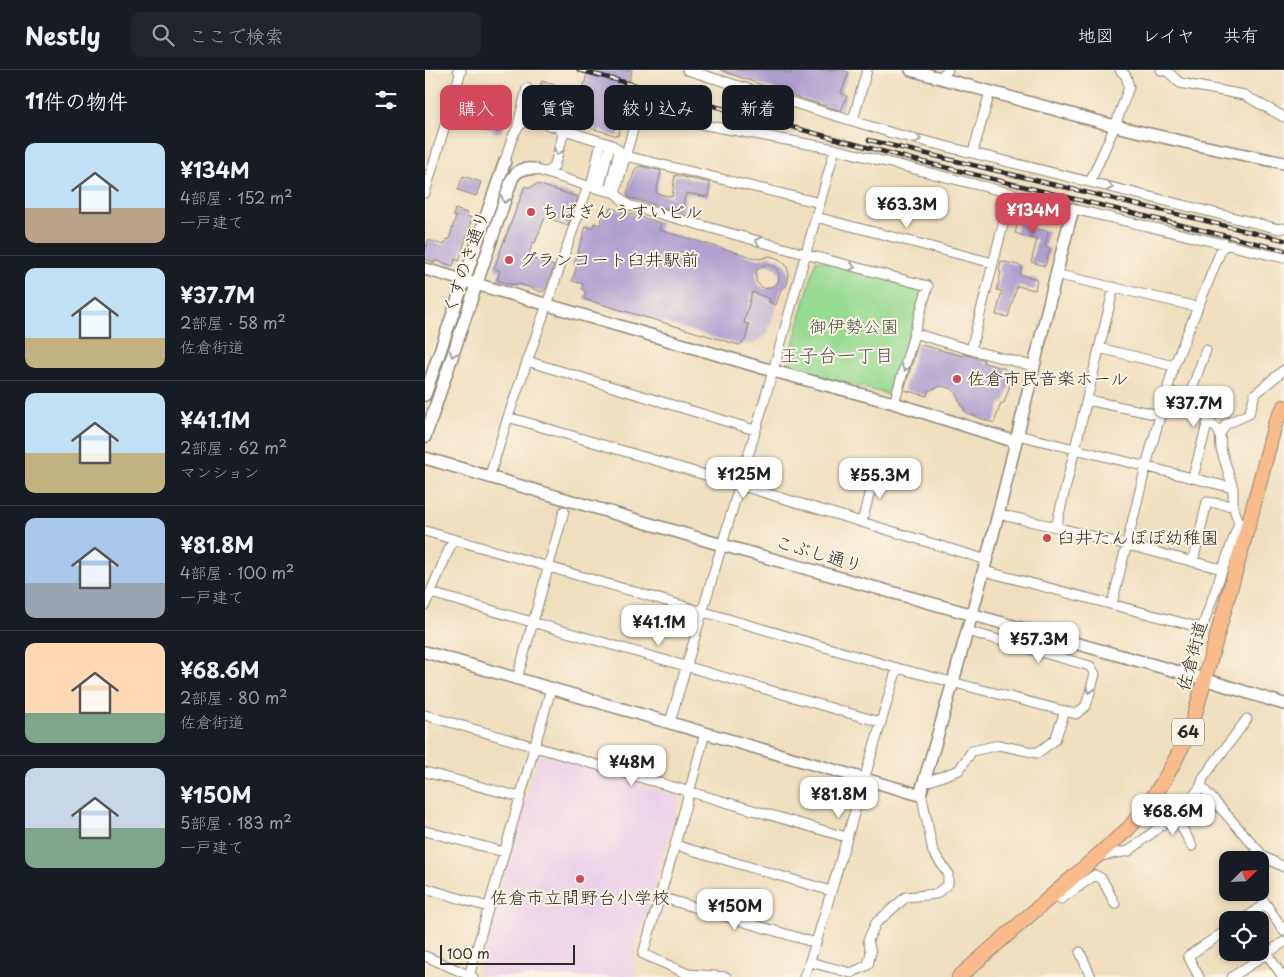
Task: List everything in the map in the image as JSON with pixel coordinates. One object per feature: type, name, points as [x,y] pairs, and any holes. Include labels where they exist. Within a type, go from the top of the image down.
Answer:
[{"type":"main road","name":"佐倉街道","points":[[959,977],[1128,829],[1144,811],[1166,779],[1192,724],[1275,424],[1284,407]]},
{"type":"street","points":[[425,193],[461,71],[458,70]]},
{"type":"street","points":[[687,70],[892,133],[1279,229],[1284,228]]},
{"type":"street","points":[[853,120],[867,70]]},
{"type":"street","points":[[911,70],[1115,126],[1284,163]]},
{"type":"street","points":[[939,78],[949,70]]},
{"type":"street","points":[[1089,182],[1115,126],[1129,87],[1126,76],[1120,70]]},
{"type":"street","points":[[1161,70],[1168,72],[1180,83],[1244,95],[1284,117]]},
{"type":"street","points":[[973,152],[990,92]]},
{"type":"street","points":[[505,161],[522,109]]},
{"type":"street","points":[[614,148],[630,141],[636,119],[642,114],[835,150],[1073,210],[1284,258]]},
{"type":"street","points":[[518,125],[522,123]]},
{"type":"street","points":[[545,172],[553,167],[563,135],[560,130]]},
{"type":"street","points":[[564,130],[614,148],[820,203]]},
{"type":"street","points":[[489,478],[547,304],[592,187],[614,148],[630,141]]},
{"type":"street","points":[[612,192],[614,148]]},
{"type":"street","points":[[670,722],[773,371],[835,150]]},
{"type":"street","name":"くすのき通り","points":[[425,395],[505,161]]},
{"type":"street","points":[[534,169],[612,192],[628,205],[928,286],[895,403]]},
{"type":"street","name":"くすのき通り","points":[[425,437],[512,180],[519,170],[534,169]]},
{"type":"street","points":[[971,350],[1011,193]]},
{"type":"street","points":[[425,652],[920,795],[972,616],[1017,439],[1055,274],[1073,210]]},
{"type":"street","points":[[816,217],[993,263]]},
{"type":"street","points":[[1111,604],[1174,366],[1224,244]]},
{"type":"street","points":[[425,269],[773,371],[895,403],[1017,439],[1075,448],[1233,488]]},
{"type":"street","points":[[1055,274],[1198,307]]},
{"type":"street","points":[[1056,527],[1114,287]]},
{"type":"street","points":[[914,333],[1033,366]]},
{"type":"street","points":[[1099,348],[1174,366]]},
{"type":"street","points":[[1189,397],[1206,350]]},
{"type":"street","points":[[527,361],[755,430]]},
{"type":"street","points":[[1219,434],[1225,424],[1249,414],[1255,394],[1284,370]]},
{"type":"street","points":[[508,417],[862,522],[985,566],[1111,604],[1202,628],[1239,523],[1233,506],[1233,488],[1221,449],[1217,428],[1208,421],[1200,399],[1167,391]]},
{"type":"street","points":[[1087,400],[1160,415]]},
{"type":"street","points":[[1193,477],[1208,421]]},
{"type":"street","name":"こぶし通り","points":[[425,458],[972,616],[1204,679],[1284,704]]},
{"type":"street","points":[[862,522],[875,472]]},
{"type":"street","points":[[1193,562],[1207,502],[1233,506]]},
{"type":"street","points":[[517,679],[564,512]]},
{"type":"street","points":[[998,514],[1222,569]]},
{"type":"street","points":[[425,531],[953,683],[1076,714],[1086,706],[1095,674],[1090,666],[967,631]]},
{"type":"street","points":[[425,605],[453,540]]},
{"type":"street","points":[[431,593],[880,722]]},
{"type":"street","points":[[804,977],[817,942],[846,837],[897,668]]},
{"type":"street","points":[[425,956],[471,976],[488,907],[551,689]]},
{"type":"street","points":[[922,788],[959,770],[972,751],[999,745],[1037,753],[1055,740],[1065,712]]},
{"type":"street","points":[[425,715],[846,837]]},
{"type":"street","points":[[1097,857],[1129,850],[1185,806],[1201,786],[1203,778],[1247,719]]},
{"type":"street","points":[[705,733],[643,954],[688,974],[726,977]]},
{"type":"street","points":[[425,772],[520,797]]},
{"type":"street","points":[[1201,786],[1254,851]]},
{"type":"street","points":[[810,962],[851,973],[868,965],[871,952],[868,940],[876,923],[907,897],[936,894],[948,884],[949,873],[933,852],[922,788]]},
{"type":"street","points":[[1175,815],[1192,846]]},
{"type":"street","points":[[425,831],[504,852]]},
{"type":"street","points":[[675,845],[831,891]]},
{"type":"street","points":[[1269,863],[1284,867]]},
{"type":"street","points":[[1054,893],[1061,899],[1095,876],[1102,879],[1115,904]]},
{"type":"street","points":[[425,888],[488,907]]},
{"type":"street","points":[[660,897],[817,942]]},
{"type":"street","points":[[1264,901],[1284,931]]},
{"type":"street","points":[[1256,911],[1266,904]]},
{"type":"street","points":[[1199,977],[1189,956],[1219,935]]},
{"type":"street","points":[[1269,953],[1284,942]]},
{"type":"street","points":[[1080,952],[1091,977]]},
{"type":"street","points":[[1269,957],[1283,977]]},
{"type":"street","points":[[1232,977],[1256,961]]},
{"type":"shaded area","points":[[753,292],[765,298],[769,297],[767,303],[777,306],[767,334],[752,345],[744,344],[751,323],[745,321]]},
{"type":"shaded area","name":"佐倉市立間野台小学校","points":[[538,753],[681,797],[632,960],[637,977],[491,977],[477,973]]},
{"type":"green space","name":"御伊勢公園","points":[[816,260],[918,287],[921,294],[893,396],[787,366]]},
{"type":"building","points":[[588,70],[632,70],[628,85],[604,85],[604,130],[620,130],[618,136],[594,129],[594,85],[584,85]]},
{"type":"building","points":[[720,70],[779,70],[791,74],[792,70],[842,70],[849,72],[841,93],[847,96],[841,111],[794,96],[794,85],[762,85]]},
{"type":"building","points":[[542,81],[555,85],[541,85]]},
{"type":"building","points":[[491,130],[502,130],[498,133]]},
{"type":"building","points":[[640,166],[661,171],[656,193],[672,197],[675,175],[710,183],[708,197],[686,193],[681,212],[630,198],[627,194],[635,169]]},
{"type":"building","points":[[463,176],[481,182],[476,196],[458,190]]},
{"type":"building","points":[[537,184],[578,197],[568,225],[545,217],[535,243],[533,242],[528,257],[554,266],[545,290],[542,292],[517,283],[513,285],[497,280],[500,271],[494,268],[525,186],[530,188]]},
{"type":"building","points":[[1023,203],[1035,206],[1029,228],[1048,231],[1045,247],[1050,249],[1045,266],[1031,262],[1037,240],[1015,233]]},
{"type":"building","points":[[610,208],[661,223],[659,230],[759,259],[770,256],[779,259],[786,265],[789,274],[787,285],[781,290],[776,305],[769,302],[770,299],[752,292],[744,323],[749,324],[745,341],[739,345],[584,299],[586,292],[582,289],[583,284],[572,281],[577,265],[574,264],[586,226],[592,228],[594,223],[600,225],[603,215],[609,212]],"holes":[[[763,265],[770,265],[776,268],[779,280],[776,285],[765,289],[756,281],[756,271]]]},
{"type":"building","points":[[455,209],[467,213],[466,216],[472,218],[459,261],[455,259],[453,266],[425,259],[425,245],[427,246],[428,240],[444,245],[446,239],[449,240],[456,216],[453,216]]},
{"type":"building","points":[[1001,261],[1022,266],[1020,275],[1037,279],[1035,290],[1017,286],[1008,317],[996,315],[1002,291],[997,290],[1001,272],[999,271]]},
{"type":"building","points":[[918,344],[963,356],[963,354],[984,360],[984,363],[1004,368],[1011,382],[1004,403],[1001,403],[994,423],[966,413],[953,389],[941,386],[928,391],[927,396],[904,390]]},
{"type":"railway","points":[[579,70],[911,159],[1284,250]]},
{"type":"railway","points":[[869,140],[1284,240]]},
{"type":"place","name":"ちばぎんうすいビル","points":[[531,212]]},
{"type":"place","name":"グランコート臼井駅前","points":[[509,260]]},
{"type":"place","name":"佐倉市民音楽ホール","points":[[957,379]]},
{"type":"place","name":"臼井たんぽぽ幼稚園","points":[[1047,538]]},
{"type":"place","name":"佐倉市立間野台小学校","points":[[580,879]]},
{"type":"district","name":"王子台一丁目","points":[[837,355]]}]
